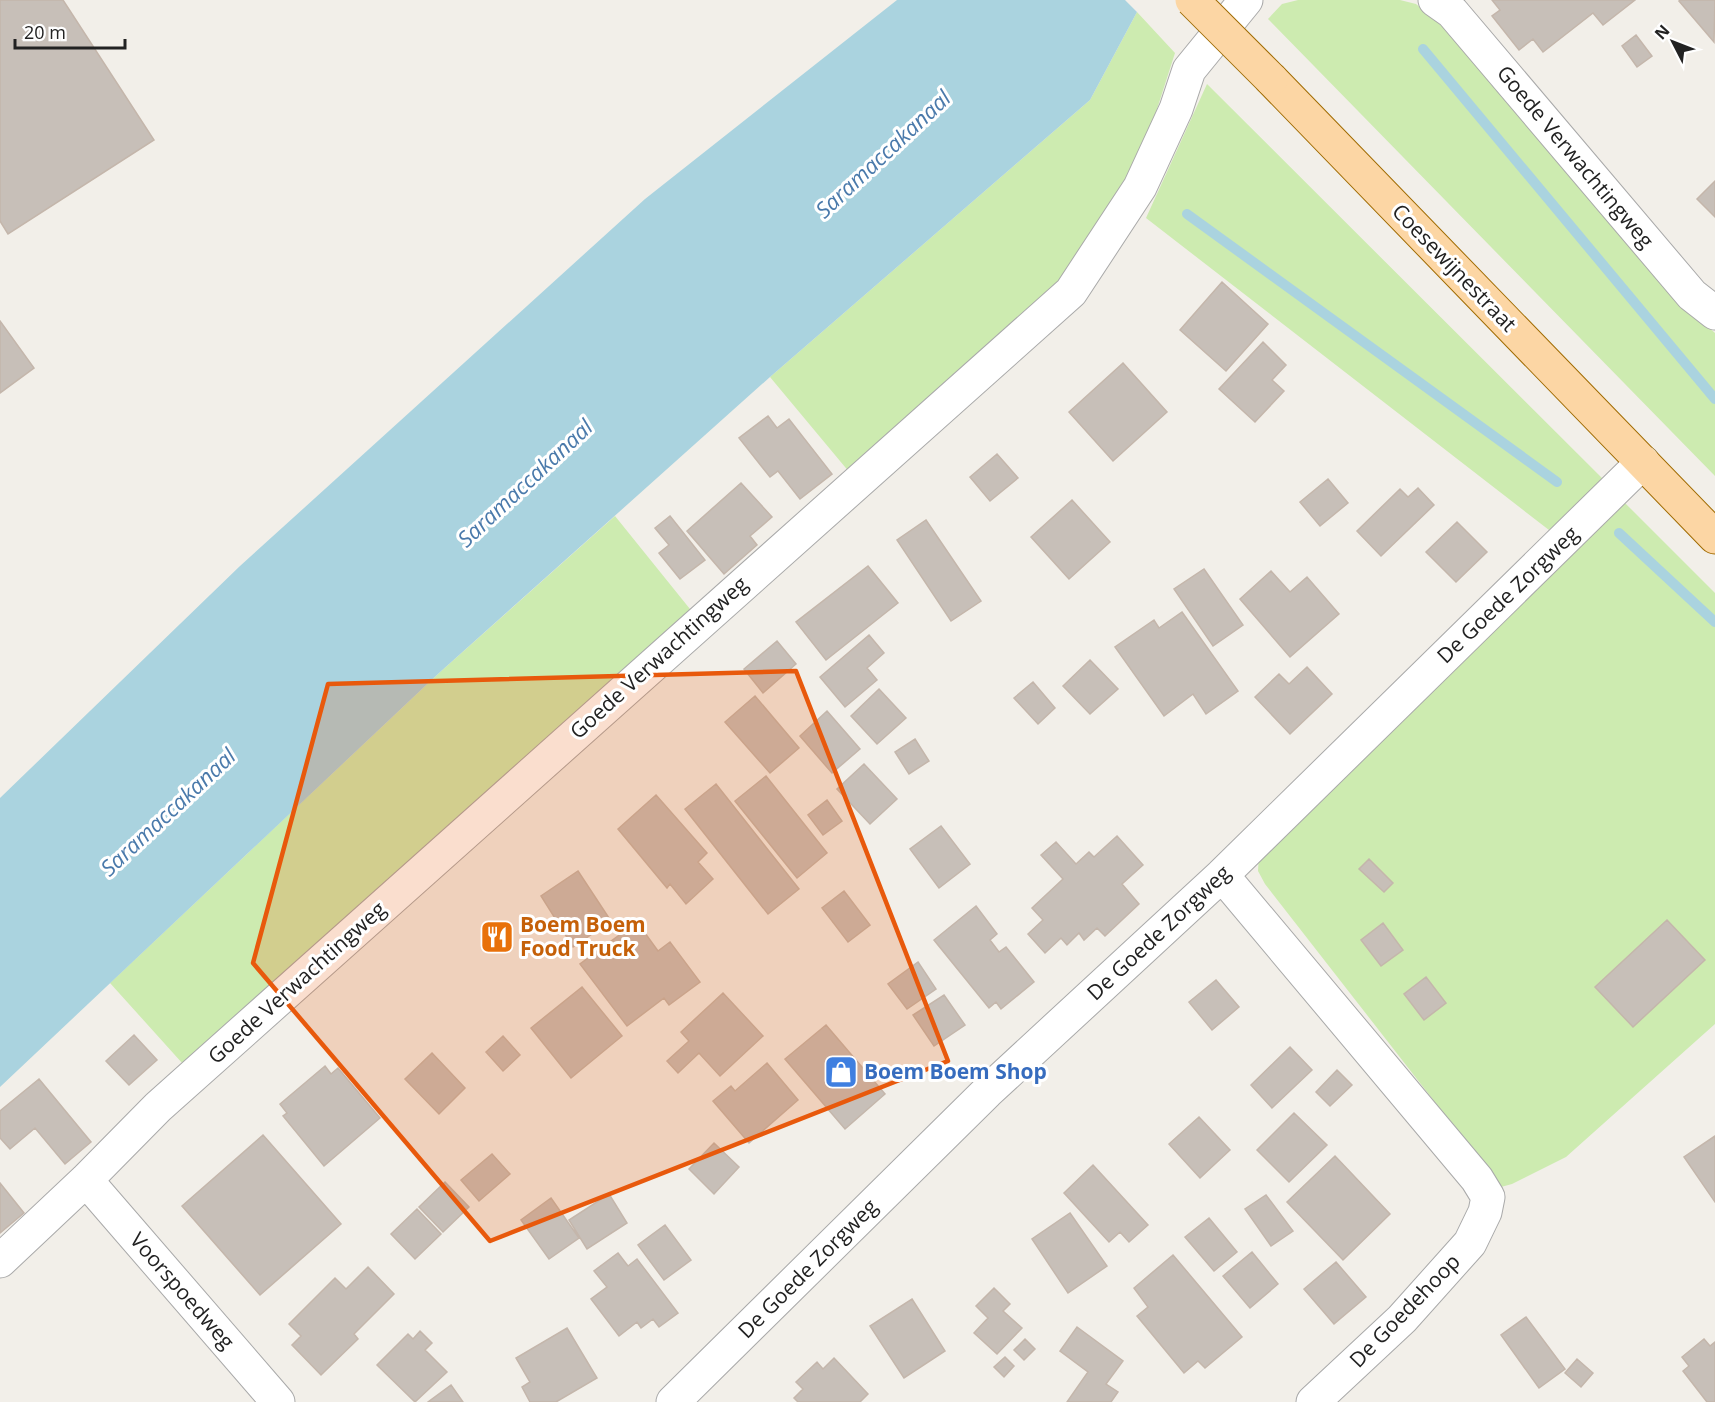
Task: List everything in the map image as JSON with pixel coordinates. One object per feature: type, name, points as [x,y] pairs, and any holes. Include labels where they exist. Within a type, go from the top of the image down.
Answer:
[{"type":"main road","name":"Coesewijnestraat","points":[[1192,0],[1715,537]]},
{"type":"street","name":"Goede Verwachtingweg","points":[[0,1261],[86,1180],[158,1107],[1071,292],[1140,187],[1176,110],[1189,70],[1245,0]]},
{"type":"street","name":"Goede Verwachtingweg","points":[[1435,0],[1452,12],[1692,295],[1715,313]]},
{"type":"street","name":"De Goede Zorgweg","points":[[673,1402],[987,1092],[1222,875],[1643,462]]},
{"type":"street","name":"De Goedehoop","points":[[1222,875],[1477,1179],[1488,1197],[1485,1212],[1463,1252],[1402,1319],[1313,1402]]},
{"type":"street","name":"Voorspoedweg","points":[[86,1180],[278,1402]]},
{"type":"highlighted area","points":[[796,671],[948,1061],[490,1241],[253,963],[328,684]]},
{"type":"green space","points":[[1298,0],[1400,0],[1416,4],[1441,25],[1679,301],[1715,333],[1715,476],[1268,19],[1282,4]]},
{"type":"green space","points":[[1137,12],[1175,53],[1149,134],[1109,218],[1077,263],[1033,308],[850,473],[770,377],[1090,100]]},
{"type":"green space","points":[[1207,84],[1609,485],[1549,530],[1146,218]]},
{"type":"green space","points":[[1622,500],[1715,593],[1715,1024],[1566,1157],[1512,1184],[1501,1187],[1265,884],[1258,871],[1259,855]]},
{"type":"green space","points":[[615,516],[694,614],[183,1064],[110,983],[439,673]]},
{"type":"water","name":"Saramaccakanaal","points":[[897,0],[1125,0],[1137,12],[1090,100],[770,377],[439,673],[0,1087],[0,798],[240,566],[645,199]]},
{"type":"building","points":[[0,0],[63,0],[154,140],[8,234],[0,221]]},
{"type":"building","points":[[1492,0],[1635,0],[1603,25],[1593,13],[1543,52],[1533,39],[1519,50],[1492,16],[1500,10]]},
{"type":"building","points":[[1715,0],[1714,42],[1679,1]]},
{"type":"building","points":[[1636,35],[1652,56],[1637,67],[1622,46]]},
{"type":"building","points":[[1715,181],[1715,217],[1697,199]]},
{"type":"building","points":[[1222,282],[1268,324],[1226,371],[1180,330]]},
{"type":"building","points":[[0,321],[34,368],[0,393]]},
{"type":"building","points":[[1263,342],[1286,365],[1272,380],[1284,391],[1255,422],[1219,389]]},
{"type":"building","points":[[1123,363],[1167,412],[1113,461],[1069,412]]},
{"type":"building","points":[[768,416],[777,428],[789,419],[832,474],[800,499],[778,471],[770,477],[739,438]]},
{"type":"building","points":[[997,454],[1018,478],[990,501],[970,477]]},
{"type":"building","points":[[1328,479],[1348,503],[1320,526],[1300,502]]},
{"type":"building","points":[[741,483],[772,517],[750,536],[757,545],[724,574],[687,531]]},
{"type":"building","points":[[1418,488],[1434,505],[1381,556],[1357,531],[1400,489],[1408,497]]},
{"type":"building","points":[[1072,500],[1110,542],[1069,579],[1031,537]]},
{"type":"building","points":[[670,516],[705,560],[680,579],[659,553],[669,545],[655,528]]},
{"type":"building","points":[[926,520],[981,601],[951,621],[897,540]]},
{"type":"building","points":[[1457,522],[1487,552],[1456,582],[1426,552]]},
{"type":"building","points":[[868,566],[898,603],[826,660],[796,622]]},
{"type":"building","points":[[1204,569],[1243,625],[1213,646],[1174,589]]},
{"type":"building","points":[[1271,571],[1290,592],[1307,577],[1339,614],[1290,657],[1240,599]]},
{"type":"building","points":[[1182,612],[1238,691],[1206,714],[1193,694],[1164,716],[1115,647],[1154,620],[1159,628]]},
{"type":"building","points":[[869,635],[884,653],[867,668],[877,680],[845,707],[820,677]]},
{"type":"building","points":[[777,641],[796,664],[763,693],[744,669]]},
{"type":"building","points":[[1090,660],[1118,689],[1090,714],[1063,686]]},
{"type":"building","points":[[1307,667],[1332,694],[1290,734],[1255,697],[1279,674],[1289,684]]},
{"type":"building","points":[[1033,682],[1055,708],[1038,724],[1014,698]]},
{"type":"building","points":[[879,689],[906,718],[877,744],[851,716]]},
{"type":"building","points":[[755,696],[799,748],[770,773],[725,722]]},
{"type":"building","points":[[827,711],[860,749],[832,773],[800,736]]},
{"type":"building","points":[[915,739],[929,761],[909,774],[895,752]]},
{"type":"building","points":[[864,764],[897,799],[870,824],[837,789]]},
{"type":"building","points":[[766,776],[827,853],[797,878],[735,801]]},
{"type":"building","points":[[716,784],[799,889],[768,914],[685,809]]},
{"type":"building","points":[[656,795],[707,853],[698,862],[713,879],[686,904],[670,884],[667,888],[618,829]]},
{"type":"building","points":[[827,800],[842,821],[823,835],[808,815]]},
{"type":"building","points":[[941,826],[970,864],[939,888],[910,849]]},
{"type":"building","points":[[1117,836],[1143,865],[1122,884],[1139,904],[1105,936],[1097,928],[1084,940],[1079,933],[1067,945],[1061,938],[1045,953],[1028,934],[1043,920],[1032,908],[1063,879],[1041,855],[1056,842],[1076,864],[1089,852],[1094,857]]},
{"type":"building","points":[[1369,859],[1393,883],[1384,892],[1359,869]]},
{"type":"building","points":[[578,871],[611,921],[573,947],[541,896]]},
{"type":"building","points":[[844,891],[870,925],[848,942],[822,908]]},
{"type":"building","points":[[976,906],[997,934],[990,940],[999,952],[1006,947],[1034,982],[1001,1009],[996,1002],[989,1008],[934,940]]},
{"type":"building","points":[[1667,920],[1705,960],[1633,1027],[1595,987]]},
{"type":"building","points":[[637,922],[658,951],[670,942],[700,982],[669,1005],[664,998],[627,1026],[580,964]]},
{"type":"building","points":[[1383,923],[1403,950],[1381,966],[1361,940]]},
{"type":"building","points":[[918,962],[936,989],[907,1009],[888,984]]},
{"type":"building","points":[[1426,977],[1446,1003],[1424,1020],[1404,994]]},
{"type":"building","points":[[1216,980],[1239,1007],[1212,1030],[1189,1002]]},
{"type":"building","points":[[582,987],[622,1036],[571,1078],[531,1028]]},
{"type":"building","points":[[723,993],[763,1036],[720,1076],[699,1053],[678,1073],[667,1061],[689,1041],[681,1032]]},
{"type":"building","points":[[944,995],[965,1025],[934,1046],[913,1015]]},
{"type":"building","points":[[826,1025],[885,1094],[845,1129],[785,1059]]},
{"type":"building","points":[[134,1035],[157,1060],[129,1085],[106,1061]]},
{"type":"building","points":[[503,1036],[520,1055],[503,1071],[486,1052]]},
{"type":"building","points":[[1290,1047],[1312,1070],[1272,1108],[1251,1085]]},
{"type":"building","points":[[432,1053],[465,1088],[439,1114],[405,1079]]},
{"type":"building","points":[[767,1063],[798,1100],[749,1143],[713,1101],[731,1086],[735,1091]]},
{"type":"building","points":[[325,1066],[331,1074],[338,1068],[380,1118],[324,1166],[283,1116],[287,1113],[280,1104]]},
{"type":"building","points":[[1337,1070],[1352,1085],[1330,1106],[1316,1092]]},
{"type":"building","points":[[39,1079],[91,1142],[65,1164],[35,1128],[10,1149],[0,1138],[0,1111]]},
{"type":"building","points":[[1294,1113],[1327,1145],[1289,1182],[1257,1150]]},
{"type":"building","points":[[1199,1117],[1230,1150],[1200,1178],[1169,1144]]},
{"type":"building","points":[[263,1135],[341,1224],[260,1295],[182,1206]]},
{"type":"building","points":[[1715,1136],[1715,1202],[1684,1157]]},
{"type":"building","points":[[714,1143],[739,1167],[714,1194],[689,1169]]},
{"type":"building","points":[[492,1154],[510,1174],[479,1201],[461,1180]]},
{"type":"building","points":[[1335,1156],[1390,1214],[1343,1260],[1287,1202]]},
{"type":"building","points":[[1093,1165],[1148,1225],[1129,1242],[1120,1232],[1109,1242],[1064,1193]]},
{"type":"building","points":[[445,1182],[469,1207],[443,1232],[419,1207]]},
{"type":"building","points":[[0,1183],[24,1213],[0,1233]]},
{"type":"building","points":[[609,1194],[627,1223],[587,1249],[569,1220]]},
{"type":"building","points":[[1266,1195],[1293,1231],[1271,1246],[1245,1209]]},
{"type":"building","points":[[551,1198],[579,1238],[549,1259],[521,1220]]},
{"type":"building","points":[[417,1209],[441,1234],[415,1259],[391,1234]]},
{"type":"building","points":[[1070,1213],[1107,1266],[1068,1293],[1032,1239]]},
{"type":"building","points":[[1209,1218],[1237,1252],[1214,1271],[1185,1237]]},
{"type":"building","points":[[665,1225],[691,1260],[664,1280],[638,1245]]},
{"type":"building","points":[[1252,1252],[1278,1284],[1250,1308],[1223,1276]]},
{"type":"building","points":[[618,1253],[628,1266],[637,1259],[678,1313],[659,1327],[653,1319],[641,1328],[637,1322],[619,1336],[591,1299],[607,1287],[594,1271]]},
{"type":"building","points":[[1173,1255],[1242,1337],[1205,1368],[1198,1361],[1184,1373],[1137,1316],[1148,1307],[1134,1288]]},
{"type":"building","points":[[1336,1262],[1366,1297],[1334,1324],[1304,1289]]},
{"type":"building","points":[[368,1267],[394,1294],[354,1334],[358,1339],[321,1375],[292,1345],[301,1336],[289,1324],[335,1278],[346,1289]]},
{"type":"building","points":[[994,1288],[1010,1304],[1003,1311],[1022,1328],[997,1354],[974,1333],[988,1318],[976,1306]]},
{"type":"building","points":[[912,1299],[945,1351],[904,1378],[870,1326]]},
{"type":"building","points":[[1526,1317],[1565,1369],[1539,1388],[1501,1335]]},
{"type":"building","points":[[1077,1327],[1123,1361],[1106,1384],[1118,1392],[1111,1402],[1067,1402],[1088,1372],[1060,1351]]},
{"type":"building","points":[[567,1328],[597,1378],[556,1402],[530,1402],[522,1387],[530,1382],[516,1358]]},
{"type":"building","points":[[420,1331],[432,1343],[425,1350],[447,1372],[415,1402],[377,1365],[408,1334],[413,1339]]},
{"type":"building","points":[[1025,1339],[1035,1349],[1024,1360],[1014,1350]]},
{"type":"building","points":[[1704,1339],[1710,1346],[1715,1342],[1715,1402],[1707,1402],[1683,1371],[1689,1366],[1682,1357]]},
{"type":"building","points":[[1005,1357],[1014,1366],[1004,1377],[994,1367]]},
{"type":"building","points":[[834,1358],[868,1394],[860,1402],[798,1402],[794,1398],[803,1389],[796,1382],[817,1362],[823,1369]]},
{"type":"building","points":[[1577,1359],[1593,1373],[1581,1387],[1565,1373]]},
{"type":"building","points":[[451,1385],[463,1402],[428,1402]]},
{"type":"waterway","points":[[1423,49],[1715,399]]},
{"type":"waterway","points":[[1187,214],[1557,482]]},
{"type":"waterway","points":[[1619,533],[1715,622]]},
{"type":"place","name":"Boem Boem Food Truck","points":[[497,937]]},
{"type":"place","name":"Boem Boem Shop","points":[[841,1072]]}]
